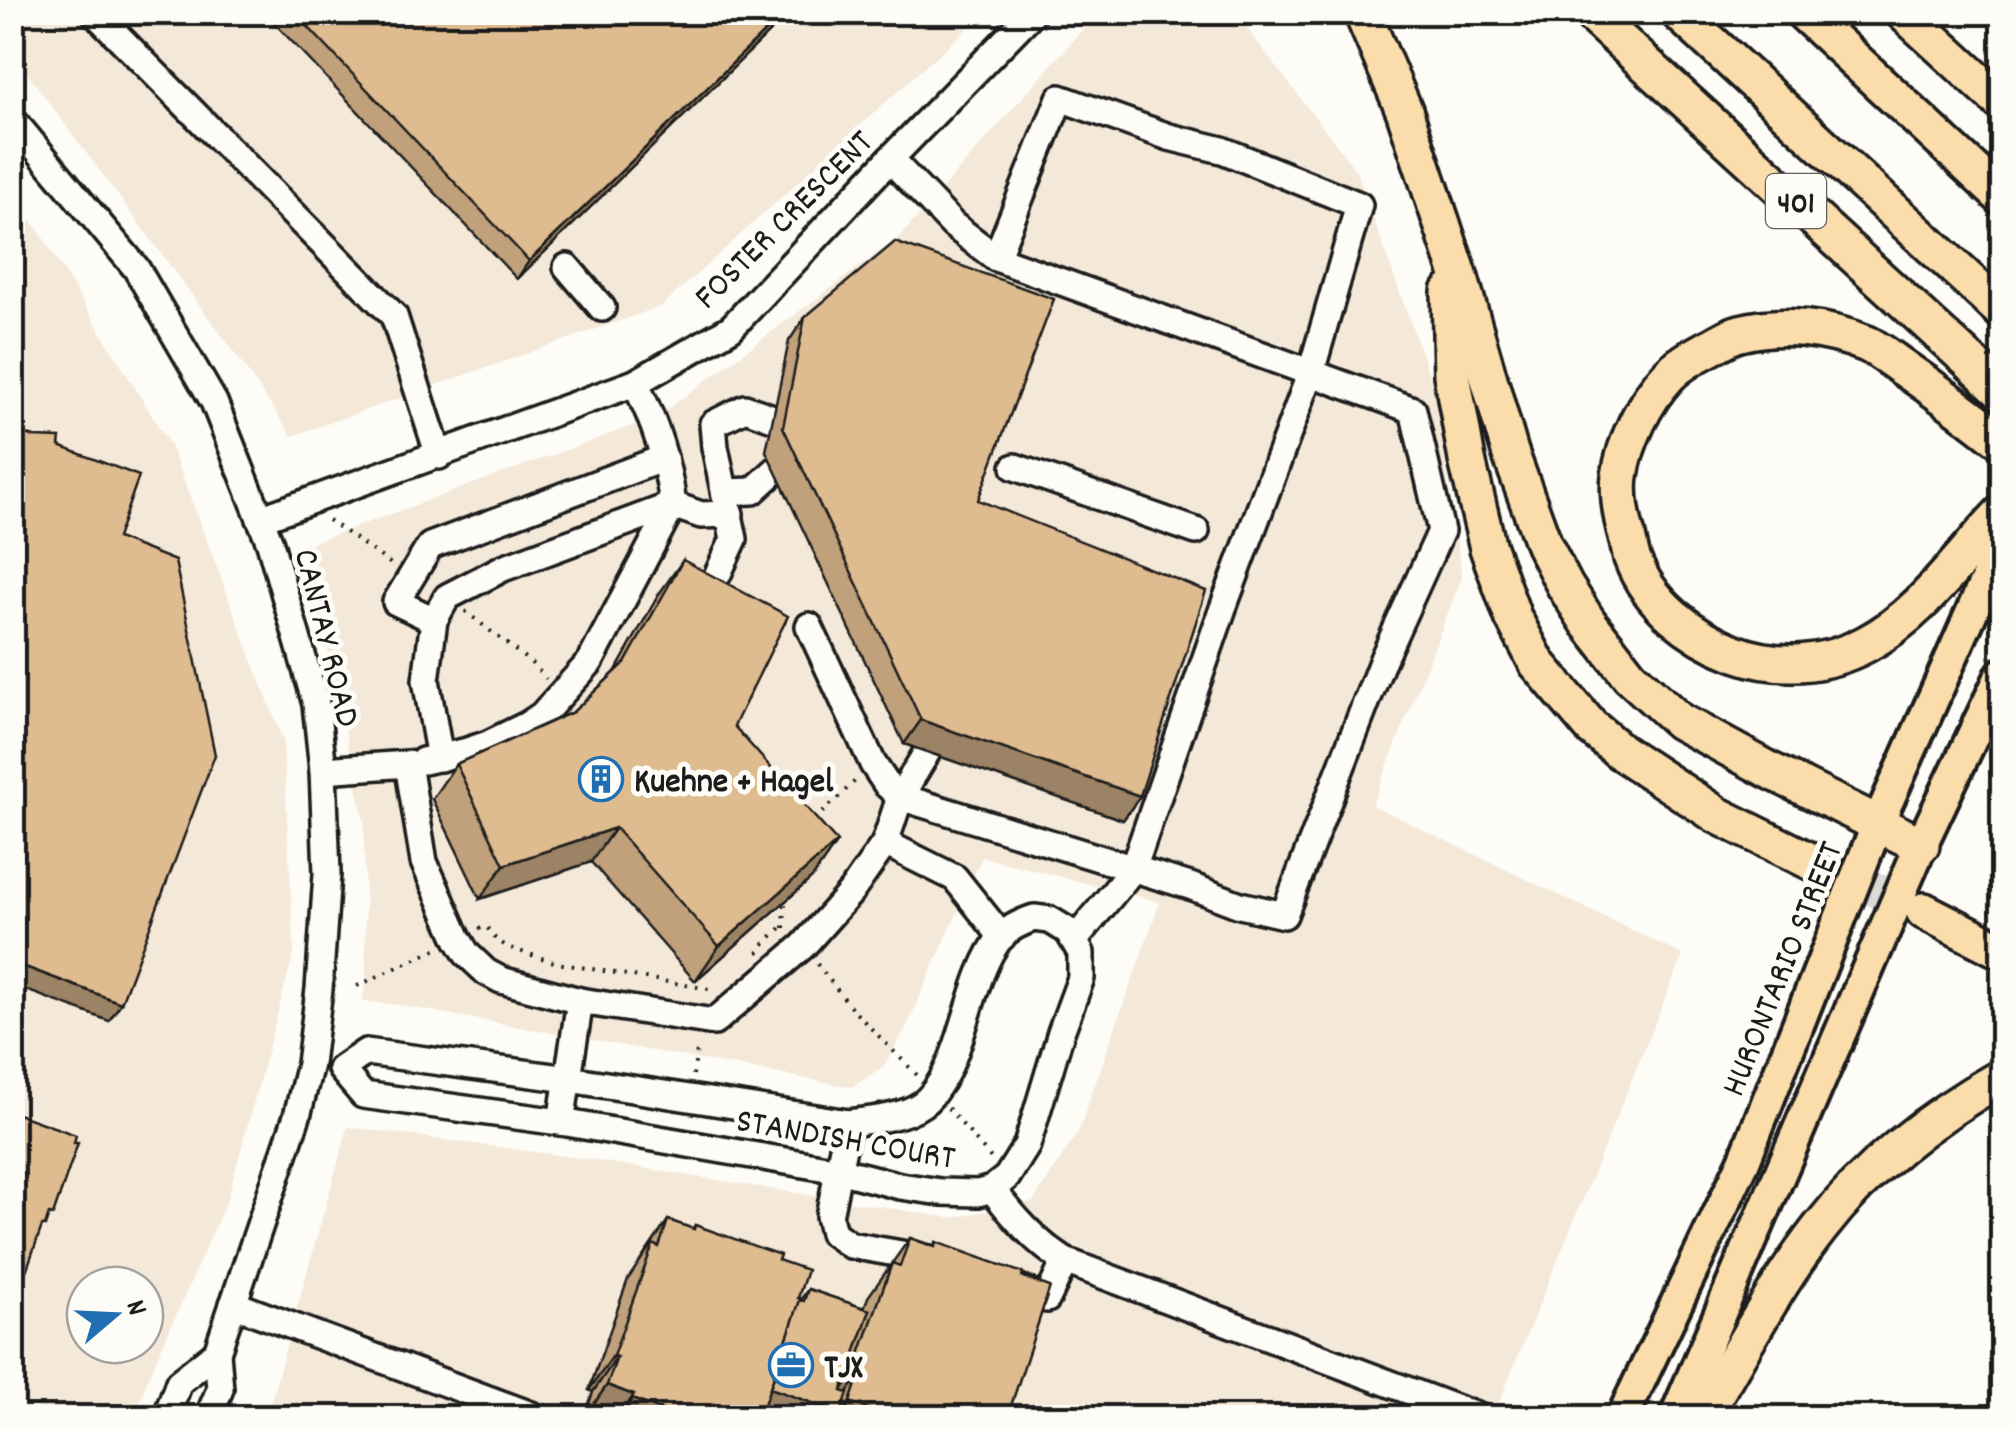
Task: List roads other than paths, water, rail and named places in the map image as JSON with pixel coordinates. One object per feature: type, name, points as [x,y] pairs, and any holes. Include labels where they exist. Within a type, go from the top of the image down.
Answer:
[{"type":"highway","points":[[1362,12],[1404,110],[1450,246],[1517,471],[1544,544],[1588,622],[1630,676],[1679,721],[1921,845]]},
{"type":"highway","name":"401","points":[[1588,12],[2002,391]]},
{"type":"highway","name":"401","points":[[1678,12],[2002,311]]},
{"type":"highway","points":[[1803,12],[2002,197]]},
{"type":"highway","points":[[1903,12],[2002,103]]},
{"type":"highway","points":[[1965,69],[2002,93]]},
{"type":"highway","points":[[1450,246],[1452,375],[1467,460],[1488,548],[1513,617],[1537,663],[1591,728],[1620,752],[1717,816],[1810,861]]},
{"type":"highway","points":[[1998,528],[1904,618],[1867,644],[1828,660],[1792,664],[1754,660],[1710,643],[1677,621],[1651,593],[1633,560],[1622,516],[1620,477],[1630,439],[1647,404],[1670,374],[1738,333],[1784,326],[1832,332],[1870,346],[2002,441]]},
{"type":"highway","points":[[1924,911],[2002,951]]},
{"type":"highway","points":[[1701,1418],[1774,1294],[1820,1228],[1853,1191],[1928,1124],[2002,1077]]},
{"type":"main road","name":"HURONTARIO STREET","points":[[1622,1418],[1744,1161],[1998,528]]},
{"type":"main road","points":[[1675,1418],[1921,845],[2002,674]]},
{"type":"street","points":[[94,12],[394,316],[438,456]]},
{"type":"street","name":"FOSTER CRESCENT","points":[[260,518],[635,383],[731,328],[1033,12]]},
{"type":"street","points":[[996,258],[1060,98],[1169,137],[1222,150],[1359,205],[1310,372],[1133,869],[1074,940]]},
{"type":"street","name":"CANTAY ROAD","points":[[12,119],[136,268],[214,402],[270,543],[316,704],[323,770],[326,874],[310,1064],[298,1116],[217,1352],[220,1389],[208,1418]]},
{"type":"street","points":[[809,626],[874,764],[900,797],[1284,915],[1383,658],[1441,530],[1413,410],[996,258],[953,225],[890,159]]},
{"type":"street","points":[[567,267],[602,308]]},
{"type":"street","points":[[323,770],[408,764],[488,744],[542,715],[582,672],[600,648],[673,505],[664,458],[635,383]]},
{"type":"street","points":[[699,616],[734,539],[713,424],[745,408],[773,418]]},
{"type":"street","points":[[434,620],[396,602],[430,546],[664,458]]},
{"type":"street","points":[[1016,468],[1196,532]]},
{"type":"street","points":[[440,758],[426,680],[434,620],[447,597],[503,568],[673,505],[701,515],[753,491],[776,470]]},
{"type":"street","points":[[408,764],[424,862],[467,954],[494,977],[580,1001],[714,1022],[804,946],[850,892],[885,843],[900,797],[927,752]]},
{"type":"street","points":[[885,843],[954,878],[1002,937],[1034,918],[1050,920],[1068,931],[1080,952],[1081,978],[1027,1145],[999,1183],[1030,1234],[1065,1261],[1482,1418]]},
{"type":"street","name":"STANDISH COURT","points":[[341,1070],[366,1052],[848,1123],[870,1120],[908,1111],[934,1092],[950,1066],[979,981],[1002,937]]},
{"type":"street","points":[[560,1122],[580,1001]]},
{"type":"street","name":"STANDISH COURT","points":[[310,1064],[341,1070],[363,1095],[560,1122],[838,1170],[941,1192],[978,1194],[999,1183]]},
{"type":"street","points":[[848,1123],[829,1216],[834,1233],[842,1241],[863,1248],[954,1265]]},
{"type":"street","points":[[989,1277],[1047,1299],[1065,1261]]},
{"type":"street","points":[[233,1304],[539,1418]]},
{"type":"street","points":[[166,1418],[180,1382],[217,1352]]},
{"type":"tunnel","points":[[1810,861],[1924,911]]},
{"type":"place","name":"Kuehne + Hagel","points":[[601,779]]},
{"type":"place","name":"TJX","points":[[791,1365]]}]
